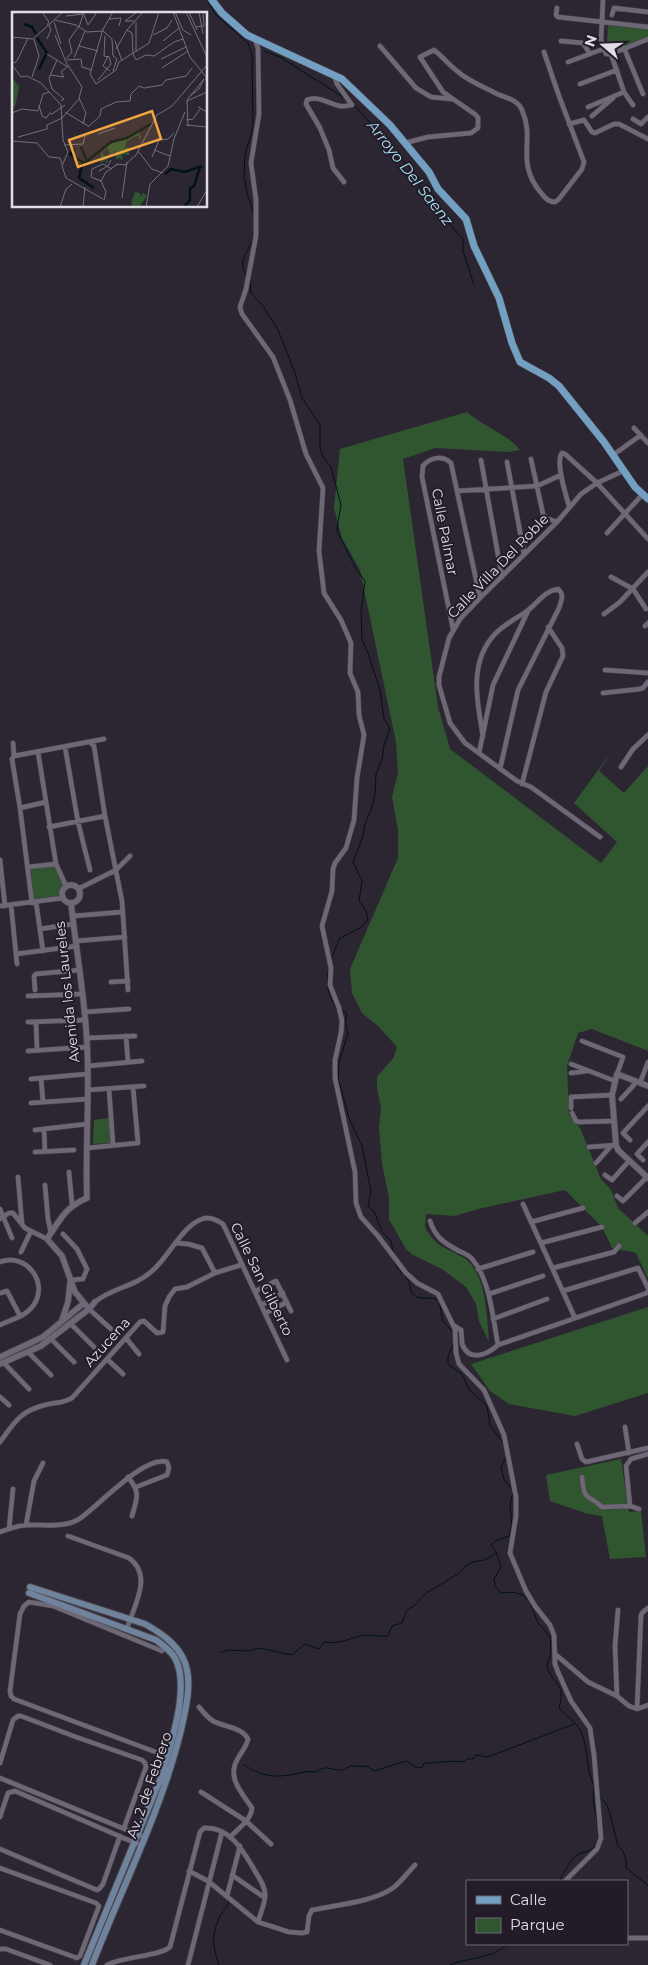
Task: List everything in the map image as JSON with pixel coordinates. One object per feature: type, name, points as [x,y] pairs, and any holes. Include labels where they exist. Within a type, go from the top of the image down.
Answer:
[{"type":"main road","points":[[212,0],[235,26],[255,39],[342,79],[373,108],[405,143],[430,172],[438,189],[466,219],[474,246],[499,298],[518,359],[523,365],[549,378],[559,386],[613,455],[622,471],[645,497]]},
{"type":"main road","name":"Av. 2 de Febrero","points":[[84,1965],[108,1913],[142,1846],[168,1778],[170,1758],[180,1689],[180,1675],[175,1658],[165,1646],[156,1640],[29,1590],[130,1619],[160,1632],[175,1645],[187,1668],[188,1691],[184,1714],[170,1758],[136,1834],[108,1913],[92,1965]]},
{"type":"street","points":[[603,0],[600,40],[607,55],[648,39]]},
{"type":"street","points":[[557,8],[556,15],[558,16],[648,27]]},
{"type":"street","points":[[612,15],[614,8],[648,12]]},
{"type":"street","points":[[255,39],[258,48],[259,114],[251,163],[256,200],[256,236],[246,289],[240,307],[242,314],[273,357],[290,400],[306,454],[323,488],[319,551],[324,593],[349,634],[352,650],[351,676],[358,692],[358,714],[364,735],[354,820],[346,848],[333,869],[332,891],[322,921],[331,968],[330,985],[342,1021],[335,1060],[336,1084],[344,1112],[356,1183],[356,1203],[361,1218],[412,1279],[438,1294],[456,1334],[456,1353],[459,1364],[484,1390],[504,1435],[516,1497],[516,1516],[510,1553],[526,1591],[552,1630],[558,1672],[571,1701],[590,1728],[594,1755],[601,1838],[597,1850],[566,1880]]},
{"type":"street","points":[[561,41],[584,44],[590,54]]},
{"type":"street","points":[[380,46],[416,88],[436,98],[452,99]]},
{"type":"street","points":[[624,48],[643,94]]},
{"type":"street","points":[[568,62],[603,49]]},
{"type":"street","points":[[405,143],[428,137],[471,133],[475,131],[479,123],[476,115],[439,88],[420,57],[434,50],[464,76],[518,104],[526,120],[526,164],[535,187],[550,202],[559,199],[584,166],[584,162],[544,52]]},
{"type":"street","points":[[611,54],[624,92],[634,105]]},
{"type":"street","points":[[580,84],[617,70]]},
{"type":"street","points":[[334,74],[337,84],[352,105],[340,106],[317,98],[310,98],[306,104],[320,128],[329,150],[333,168],[344,182]]},
{"type":"street","points":[[588,107],[624,92]]},
{"type":"street","points":[[592,116],[613,98]]},
{"type":"street","points":[[633,120],[641,124],[648,117]]},
{"type":"street","points":[[569,124],[584,120],[592,132],[595,133],[614,124],[619,124],[648,139]]},
{"type":"street","points":[[634,428],[648,443]]},
{"type":"street","points":[[613,455],[641,435]]},
{"type":"street","points":[[569,506],[561,475],[559,458],[562,453],[597,483],[648,539]]},
{"type":"street","points":[[531,458],[544,517],[556,522]]},
{"type":"street","name":"Calle Palmar","points":[[453,629],[422,469],[425,462],[430,459],[447,460],[451,463],[457,491]]},
{"type":"street","points":[[481,460],[502,577]]},
{"type":"street","points":[[507,462],[524,553]]},
{"type":"street","name":"Calle Villa Del Roble","points":[[600,837],[465,743],[450,723],[439,685],[444,654],[453,629],[480,598],[556,522],[581,494],[597,483],[622,471]]},
{"type":"street","points":[[480,598],[457,491],[537,486],[561,475]]},
{"type":"street","points":[[606,533],[624,513],[645,497]]},
{"type":"street","points":[[604,614],[620,602],[648,572]]},
{"type":"street","points":[[611,577],[633,589],[646,609]]},
{"type":"street","points":[[483,736],[476,690],[478,668],[482,655],[495,634],[529,610],[547,592],[558,589],[562,592],[563,598],[518,690],[500,769]]},
{"type":"street","points":[[479,753],[493,685],[529,610]]},
{"type":"street","points":[[522,784],[546,692],[563,656],[562,648],[548,627]]},
{"type":"street","points":[[605,670],[648,673]]},
{"type":"street","points":[[603,693],[640,689],[644,688],[648,682]]},
{"type":"street","points":[[621,767],[633,749],[648,735]]},
{"type":"street","points":[[14,756],[104,739]]},
{"type":"street","points":[[90,742],[94,746],[116,870],[125,936],[128,990]]},
{"type":"street","points":[[14,743],[14,756],[12,759],[28,867],[43,950]]},
{"type":"street","points":[[65,747],[78,822],[90,870]]},
{"type":"street","points":[[38,752],[56,864],[66,886]]},
{"type":"street","points":[[20,808],[46,802]]},
{"type":"street","points":[[49,827],[105,816]]},
{"type":"street","points":[[78,889],[116,870],[130,856]]},
{"type":"street","points":[[0,860],[2,906],[63,898]]},
{"type":"street","points":[[28,867],[56,864]]},
{"type":"street","points":[[66,886],[73,886],[78,889]]},
{"type":"street","points":[[66,886],[62,892],[66,902],[71,903],[79,898],[78,889]]},
{"type":"street","name":"Avenida los Laureles","points":[[71,903],[86,1020],[88,1066],[85,1176],[87,1198],[72,1204]]},
{"type":"street","points":[[11,905],[18,964]]},
{"type":"street","points":[[72,916],[122,912]]},
{"type":"street","points":[[40,929],[73,924]]},
{"type":"street","points":[[16,954],[125,936]]},
{"type":"street","points":[[35,990],[34,976],[36,974],[80,970]]},
{"type":"street","points":[[111,982],[128,981]]},
{"type":"street","points":[[28,996],[82,994]]},
{"type":"street","points":[[84,1012],[129,1009]]},
{"type":"street","points":[[28,1022],[86,1020]]},
{"type":"street","points":[[36,1022],[37,1050]]},
{"type":"street","points":[[126,1036],[128,1062]]},
{"type":"street","points":[[87,1038],[135,1036]]},
{"type":"street","points":[[582,1041],[623,1057],[612,1095],[613,1146],[596,1163]]},
{"type":"street","points":[[28,1051],[87,1047]]},
{"type":"street","points":[[88,1066],[142,1061]]},
{"type":"street","points":[[621,1099],[638,1082],[648,1062]]},
{"type":"street","points":[[571,1064],[648,1086]]},
{"type":"street","points":[[571,1073],[591,1071]]},
{"type":"street","points":[[31,1079],[87,1074]]},
{"type":"street","points":[[41,1078],[43,1102]]},
{"type":"street","points":[[88,1090],[144,1086]]},
{"type":"street","points":[[87,1148],[138,1143],[133,1087]]},
{"type":"street","points":[[108,1089],[113,1146]]},
{"type":"street","points":[[612,1095],[571,1097],[572,1110],[576,1121],[614,1121]]},
{"type":"street","points":[[30,1103],[88,1099]]},
{"type":"street","points":[[630,1140],[623,1133],[648,1106]]},
{"type":"street","points":[[35,1130],[87,1124]]},
{"type":"street","points":[[44,1129],[45,1152]]},
{"type":"street","points":[[643,1160],[637,1154],[648,1142]]},
{"type":"street","points":[[588,1147],[613,1146],[647,1178],[623,1201],[617,1196]]},
{"type":"street","points":[[35,1152],[74,1150]]},
{"type":"street","points":[[605,1175],[612,1180],[629,1161]]},
{"type":"street","points":[[46,1239],[72,1204],[70,1172]]},
{"type":"street","points":[[18,1177],[22,1226]]},
{"type":"street","points":[[45,1185],[51,1233]]},
{"type":"street","points":[[523,1204],[575,1318]]},
{"type":"street","points":[[531,1222],[583,1208]]},
{"type":"street","points":[[0,1209],[2,1218],[12,1238]]},
{"type":"street","points":[[636,1223],[648,1212]]},
{"type":"street","points":[[2,1218],[9,1213],[13,1213],[22,1226],[46,1239],[62,1256],[75,1292],[111,1329]]},
{"type":"street","points":[[644,1217],[648,1220]]},
{"type":"street","name":"Calle San Gilberto","points":[[176,1243],[192,1224],[203,1218],[223,1224],[287,1360]]},
{"type":"street","points":[[430,1221],[434,1234],[471,1257],[478,1269],[489,1294],[498,1345]]},
{"type":"street","points":[[541,1243],[602,1227]]},
{"type":"street","points":[[21,1252],[31,1231]]},
{"type":"street","points":[[63,1234],[77,1249],[87,1269],[83,1279],[70,1280]]},
{"type":"street","points":[[1,1361],[28,1352],[51,1339],[104,1295],[135,1284],[158,1266],[176,1243],[202,1248],[216,1273],[242,1265]]},
{"type":"street","points":[[552,1268],[614,1252],[619,1246]]},
{"type":"street","points":[[478,1269],[533,1252]]},
{"type":"street","points":[[0,1262],[16,1260],[32,1268],[36,1276],[38,1296],[34,1305],[20,1316],[0,1325]]},
{"type":"street","points":[[453,1325],[458,1326],[461,1330],[463,1346],[469,1353],[476,1355],[487,1354],[498,1345],[647,1293],[648,1290],[638,1268],[563,1292]]},
{"type":"street","name":"Azucena","points":[[0,1442],[24,1412],[46,1404],[63,1403],[72,1398],[142,1321],[157,1333],[161,1333],[164,1330],[165,1306],[171,1293],[178,1288],[188,1287],[216,1273]]},
{"type":"street","points":[[489,1294],[543,1276]]},
{"type":"street","points":[[61,1322],[68,1302],[70,1280]]},
{"type":"street","points":[[256,1292],[276,1280],[291,1311]]},
{"type":"street","points":[[0,1293],[6,1291],[20,1316]]},
{"type":"street","points":[[262,1304],[283,1293]]},
{"type":"street","points":[[493,1319],[546,1299]]},
{"type":"street","points":[[1,1361],[36,1341],[84,1303],[95,1302]]},
{"type":"street","points":[[266,1313],[287,1302]]},
{"type":"street","points":[[71,1324],[94,1347]]},
{"type":"street","points":[[126,1338],[139,1354]]},
{"type":"street","points":[[51,1339],[74,1362]]},
{"type":"street","points":[[28,1352],[51,1374]]},
{"type":"street","points":[[106,1359],[123,1374]]},
{"type":"street","points":[[1,1361],[28,1389]]},
{"type":"street","points":[[0,1397],[9,1406]]},
{"type":"street","points":[[625,1427],[629,1453]]},
{"type":"street","points":[[577,1444],[582,1458],[586,1462],[648,1448]]},
{"type":"street","points":[[630,1506],[626,1466],[631,1459],[648,1454]]},
{"type":"street","points":[[0,1532],[26,1525],[48,1526],[75,1521],[106,1498],[128,1477],[143,1468],[164,1460],[169,1465],[167,1475],[136,1487]]},
{"type":"street","points":[[26,1525],[32,1489],[43,1463]]},
{"type":"street","points":[[128,1477],[136,1487],[136,1498],[132,1516]]},
{"type":"street","points":[[582,1477],[585,1496],[589,1500],[596,1502],[602,1507],[630,1506],[640,1509]]},
{"type":"street","points":[[9,1529],[13,1489]]},
{"type":"street","points":[[68,1536],[134,1561],[142,1583],[127,1629]]},
{"type":"street","points":[[162,1651],[53,1606],[30,1602],[24,1606],[20,1614],[10,1690],[11,1696],[14,1699],[170,1758]]},
{"type":"street","points":[[637,1709],[641,1615],[648,1608]]},
{"type":"street","points":[[617,1696],[615,1646],[618,1610]]},
{"type":"street","points":[[555,1654],[588,1682],[617,1696],[629,1706],[637,1709],[648,1705]]},
{"type":"street","points":[[199,1707],[206,1716],[215,1722],[241,1732],[248,1739],[233,1772],[235,1782],[252,1808],[251,1815],[230,1837]]},
{"type":"street","points":[[0,1763],[13,1720],[18,1716],[142,1760],[146,1767],[124,1828]]},
{"type":"street","points":[[0,1778],[144,1837]]},
{"type":"street","points":[[0,1816],[8,1793],[15,1792],[142,1846]]},
{"type":"street","points":[[201,1792],[246,1821],[272,1844]]},
{"type":"street","points":[[107,1965],[131,1957],[167,1950],[170,1947],[189,1871],[202,1830],[210,1827],[230,1837],[240,1846],[263,1885],[265,1898],[258,1922]]},
{"type":"street","points":[[188,1965],[222,1832]]},
{"type":"street","points":[[0,1849],[99,1889],[120,1836]]},
{"type":"street","points":[[227,1896],[240,1846]]},
{"type":"street","points":[[189,1871],[208,1881],[258,1922],[290,1932],[302,1933],[307,1932],[309,1916],[312,1910],[361,1900],[384,1892],[394,1887],[415,1865]]},
{"type":"street","points":[[0,1868],[96,1903],[98,1909],[80,1956],[77,1958],[0,1930]]},
{"type":"street","points":[[232,1875],[265,1898]]},
{"type":"street","points":[[98,1909],[108,1913]]},
{"type":"street","points":[[628,1938],[648,1938]]},
{"type":"street","points":[[0,1949],[6,1949],[50,1965]]},
{"type":"green space","points":[[608,24],[648,29],[648,37],[611,52],[607,42]]},
{"type":"green space","points":[[467,412],[508,439],[520,450],[508,452],[435,448],[403,459],[438,707],[450,749],[601,863],[617,842],[574,803],[612,751],[599,771],[624,793],[648,766],[648,1051],[592,1029],[578,1033],[567,1066],[569,1115],[580,1128],[601,1179],[611,1190],[618,1208],[648,1236],[648,1279],[636,1253],[612,1248],[602,1227],[565,1190],[478,1209],[455,1216],[426,1214],[425,1227],[434,1240],[442,1247],[464,1258],[472,1265],[477,1274],[484,1297],[489,1342],[479,1321],[476,1304],[466,1287],[442,1269],[413,1255],[406,1249],[389,1219],[389,1198],[382,1163],[379,1128],[381,1107],[377,1077],[394,1057],[397,1047],[378,1026],[362,1013],[352,993],[350,969],[398,858],[398,830],[392,797],[398,773],[396,742],[360,570],[342,538],[334,508],[340,449]]},
{"type":"green space","points":[[56,864],[66,886],[62,892],[63,898],[32,903],[28,867]]},
{"type":"green space","points":[[109,1118],[111,1143],[93,1144],[94,1120]]},
{"type":"green space","points":[[648,1307],[648,1393],[575,1416],[509,1404],[490,1391],[471,1364]]},
{"type":"green space","points":[[621,1459],[629,1512],[641,1511],[646,1557],[610,1559],[602,1516],[588,1514],[550,1501],[546,1475]]},
{"type":"waterway","points":[[208,1],[215,14],[248,43],[252,55],[253,127],[245,155],[244,176],[254,214]]},
{"type":"waterway","name":"Arroyo Del Saenz","points":[[264,51],[280,57],[343,97]]},
{"type":"waterway","name":"Arroyo Del Saenz","points":[[354,105],[409,167],[427,200],[463,239],[463,251],[474,285]]},
{"type":"waterway","points":[[247,275],[244,270],[243,261],[254,238]]},
{"type":"waterway","points":[[250,281],[251,293],[263,306],[278,330],[294,370],[302,398],[320,425],[320,447],[323,457],[331,467],[341,505],[337,528],[338,533],[356,569],[365,581],[361,612],[362,640],[380,690],[384,719],[389,726],[389,731],[390,729],[384,745],[382,760],[376,774],[372,807],[353,862],[362,881],[359,901],[366,911],[368,919],[363,926],[339,939],[331,961]]},
{"type":"waterway","points":[[329,968],[327,978],[328,989],[331,999],[337,1008]]},
{"type":"waterway","points":[[341,1010],[347,1014],[345,1021],[348,1033],[339,1063],[338,1078],[349,1118],[362,1146],[371,1192],[368,1206],[375,1213],[382,1232],[391,1241],[393,1252]]},
{"type":"waterway","points":[[393,1259],[396,1266],[409,1282],[413,1295],[421,1298],[433,1298],[439,1301],[443,1321],[453,1332]]},
{"type":"waterway","points":[[454,1343],[448,1356],[448,1364],[462,1374],[469,1389],[487,1406],[490,1425],[503,1443]]},
{"type":"waterway","points":[[506,1457],[501,1468],[504,1479],[513,1491],[510,1506],[512,1526],[509,1536],[491,1545],[496,1551],[501,1567],[494,1579],[495,1586],[501,1593],[513,1592],[523,1595],[530,1602],[537,1621],[550,1637],[551,1651],[547,1667],[560,1689],[561,1700],[559,1708],[579,1728],[585,1742],[589,1773],[595,1788]]},
{"type":"waterway","points":[[221,1652],[229,1650],[249,1651],[259,1648],[292,1655],[305,1644],[319,1649],[324,1642],[339,1642],[363,1635],[388,1636],[392,1626],[402,1623],[407,1610],[414,1606],[426,1593],[458,1574],[465,1566],[484,1560],[496,1552]]},
{"type":"waterway","points":[[244,1765],[260,1773],[274,1776],[317,1772],[326,1768],[341,1770],[351,1766],[367,1766],[374,1771],[406,1761],[418,1768],[423,1767],[424,1763],[463,1762],[467,1759],[473,1759],[476,1755],[488,1757],[574,1724]]},
{"type":"waterway","points":[[560,1880],[574,1858],[593,1848],[597,1843],[598,1831],[593,1794],[594,1788]]},
{"type":"waterway","points":[[599,1796],[606,1803],[618,1846],[623,1851],[626,1860],[626,1868],[648,1885]]},
{"type":"waterway","points":[[219,1965],[214,1947],[214,1936],[219,1918],[229,1901]]},
{"type":"waterway","points":[[450,1965],[488,1955],[502,1949],[506,1945]]}]
